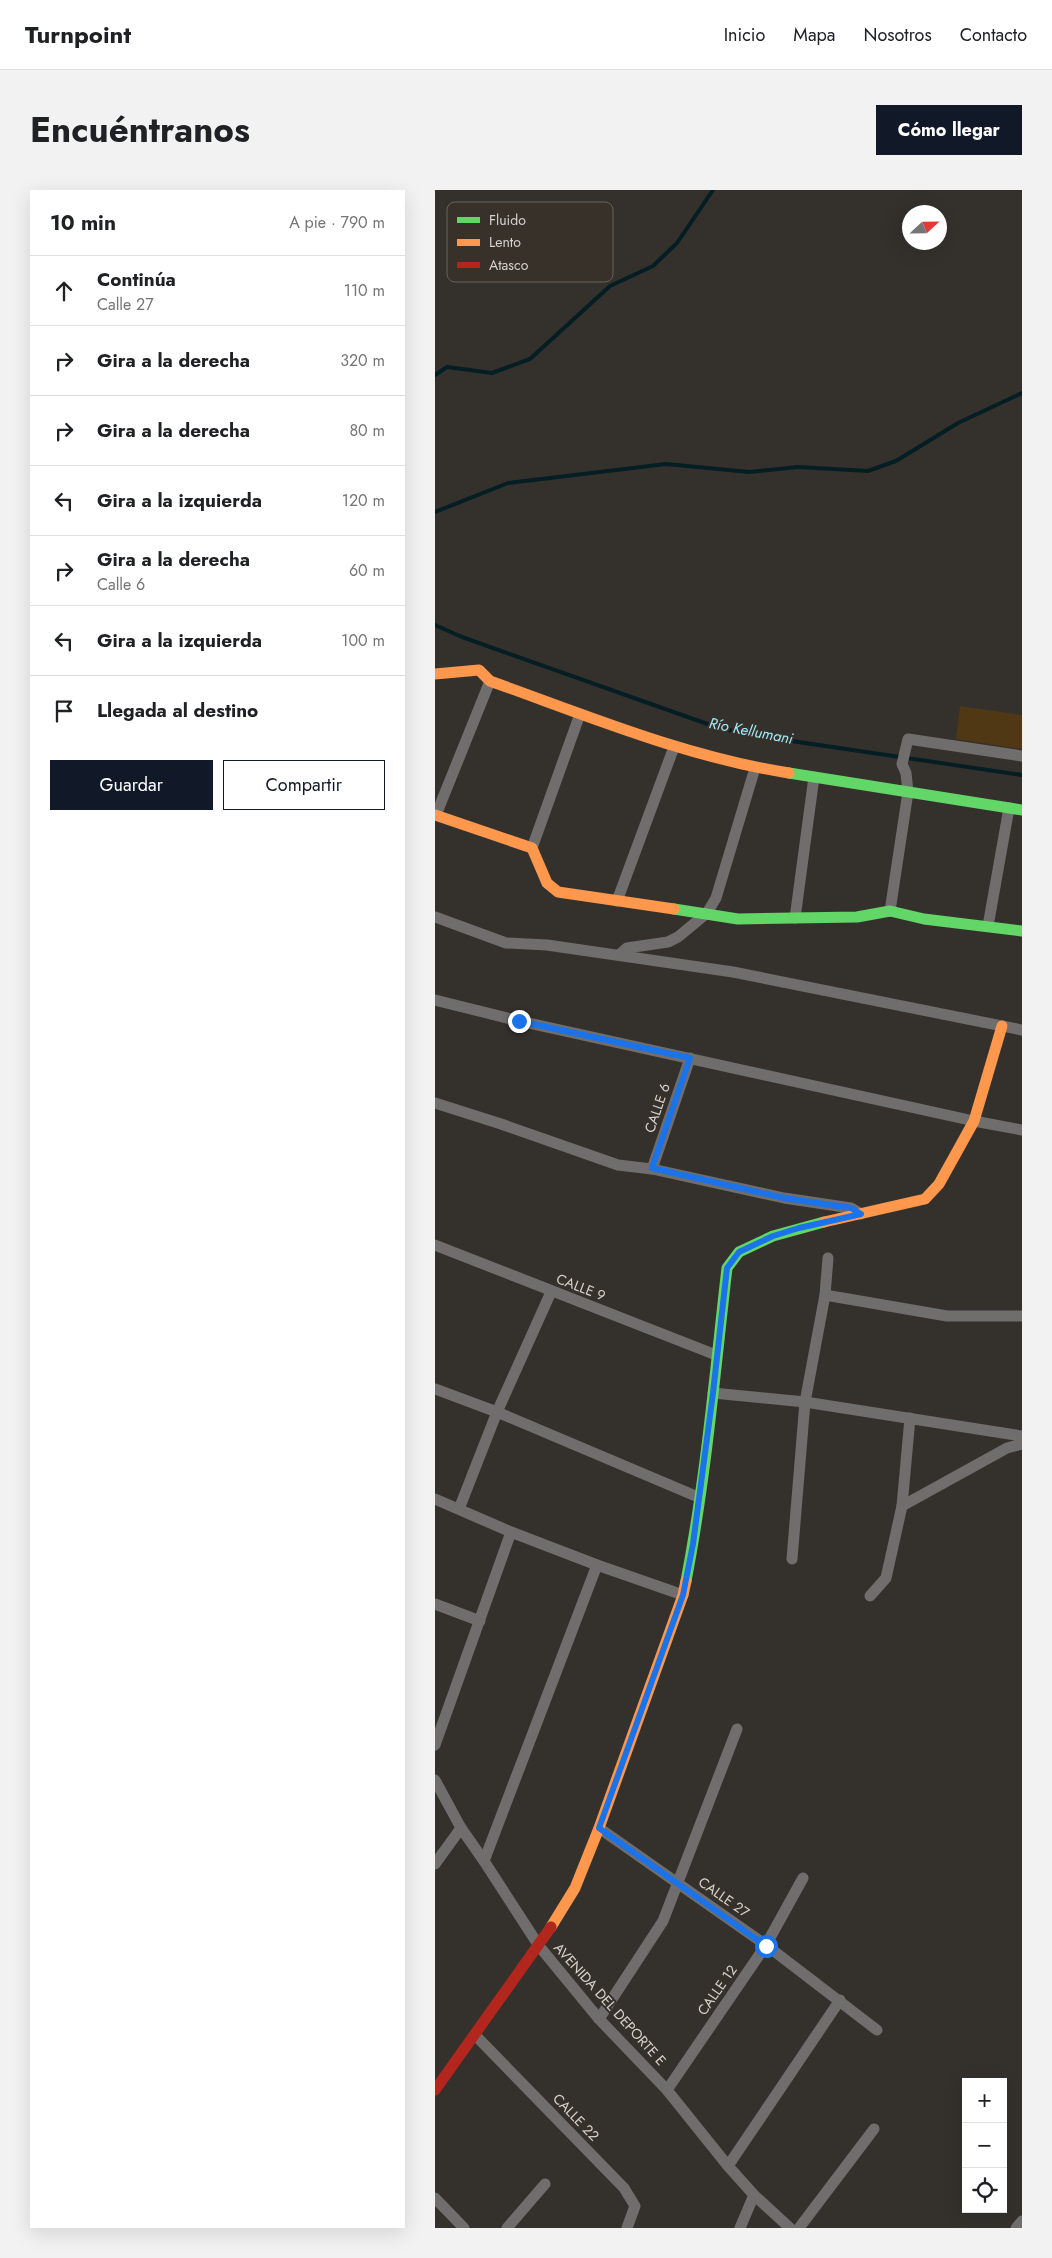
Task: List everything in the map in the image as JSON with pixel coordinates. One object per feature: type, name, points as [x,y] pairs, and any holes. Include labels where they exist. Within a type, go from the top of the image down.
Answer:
[{"type":"street","points":[[435,674],[479,670],[490,681],[580,714],[674,747],[755,768],[1022,810]]},
{"type":"street","points":[[490,681],[435,815],[532,848]]},
{"type":"street","points":[[580,714],[532,848],[547,883],[558,892],[738,919],[857,917],[890,911],[923,919],[1022,931]]},
{"type":"street","points":[[890,911],[907,792],[906,773],[902,764],[908,739],[1022,756]]},
{"type":"street","points":[[617,901],[674,747]]},
{"type":"street","points":[[619,956],[627,948],[668,942],[707,914],[716,898],[755,768]]},
{"type":"street","points":[[795,918],[814,777]]},
{"type":"street","points":[[988,926],[1009,808]]},
{"type":"street","points":[[435,917],[506,943],[547,945],[733,972],[1022,1030]]},
{"type":"street","points":[[435,1000],[519,1021],[1022,1130]]},
{"type":"street","points":[[435,2090],[539,1946],[575,1888],[599,1828],[683,1595],[693,1544],[727,1268],[739,1252],[773,1236],[799,1228],[925,1199],[939,1184],[974,1121],[1002,1026]]},
{"type":"street","name":"CALLE 6","points":[[652,1168],[690,1058]]},
{"type":"street","points":[[435,1103],[618,1165],[652,1168],[784,1198],[851,1208],[861,1214]]},
{"type":"street","name":"CALLE 9","points":[[435,1245],[551,1292],[716,1354]]},
{"type":"street","points":[[792,1560],[805,1402],[825,1295],[827,1258]]},
{"type":"street","points":[[459,1508],[497,1412],[551,1292]]},
{"type":"street","points":[[825,1295],[947,1316],[1022,1316]]},
{"type":"street","points":[[435,1389],[497,1412],[698,1497]]},
{"type":"street","points":[[713,1393],[805,1402],[1022,1436]]},
{"type":"street","points":[[869,1596],[886,1578],[902,1506],[910,1418]]},
{"type":"street","points":[[902,1506],[1007,1448],[1022,1444]]},
{"type":"street","points":[[435,1499],[511,1532],[683,1595]]},
{"type":"street","points":[[435,1745],[511,1532]]},
{"type":"street","points":[[485,1861],[597,1565]]},
{"type":"street","points":[[435,1604],[480,1621]]},
{"type":"street","points":[[599,2019],[663,1921],[737,1729]]},
{"type":"street","name":"AVENIDA DEL DEPORTE E","points":[[435,1780],[461,1828],[485,1861],[539,1946],[599,2019],[667,2090],[727,2166],[754,2195],[790,2228]]},
{"type":"street","points":[[435,1864],[461,1828]]},
{"type":"street","name":"CALLE 27","points":[[599,1828],[766,1946],[840,2000],[877,2030]]},
{"type":"street","name":"CALLE 12","points":[[667,2090],[766,1946],[803,1878]]},
{"type":"street","points":[[727,2166],[840,2000]]},
{"type":"street","name":"CALLE 22","points":[[475,2035],[624,2188],[635,2206],[627,2228]]},
{"type":"street","points":[[799,2228],[874,2129]]},
{"type":"street","points":[[507,2228],[545,2184]]},
{"type":"street","points":[[740,2228],[754,2195]]},
{"type":"street","points":[[435,2198],[464,2228]]},
{"type":"street","points":[[1016,2228],[1022,2221]]},
{"type":"shaded area","points":[[960,706],[1022,715],[1022,749],[956,739]]},
{"type":"waterway","points":[[435,375],[447,367],[492,373],[530,359],[610,286],[653,266],[677,243],[713,190]]},
{"type":"waterway","points":[[435,512],[508,483],[666,464],[749,472],[798,467],[868,471],[896,461],[958,423],[1022,393]]},
{"type":"waterway","name":"Río Kellumani","points":[[435,625],[462,637],[716,727],[751,735],[1022,775]]},
{"type":"traffic: fast","points":[[789,773],[1022,810]]},
{"type":"traffic: fast","points":[[674,909],[738,919],[857,917],[890,911],[924,919],[1022,931]]},
{"type":"traffic: fast","points":[[686,1581],[705,1464],[727,1268],[739,1252],[773,1236],[824,1222]]},
{"type":"traffic: slow","points":[[435,674],[479,670],[490,681],[638,734],[713,757],[789,773]]},
{"type":"traffic: slow","points":[[435,815],[532,848],[547,883],[558,892],[674,909]]},
{"type":"traffic: slow","points":[[824,1222],[925,1199],[939,1184],[974,1121],[1002,1026]]},
{"type":"traffic: slow","points":[[551,1927],[575,1888],[599,1828],[683,1595],[686,1581]]},
{"type":"traffic: jam","points":[[435,2090],[551,1927]]},
{"type":"route","points":[[519,1021],[690,1058],[652,1168],[784,1198],[851,1208],[861,1214],[773,1236],[739,1252],[727,1268],[693,1544],[683,1595],[599,1828],[766,1946]]}]
